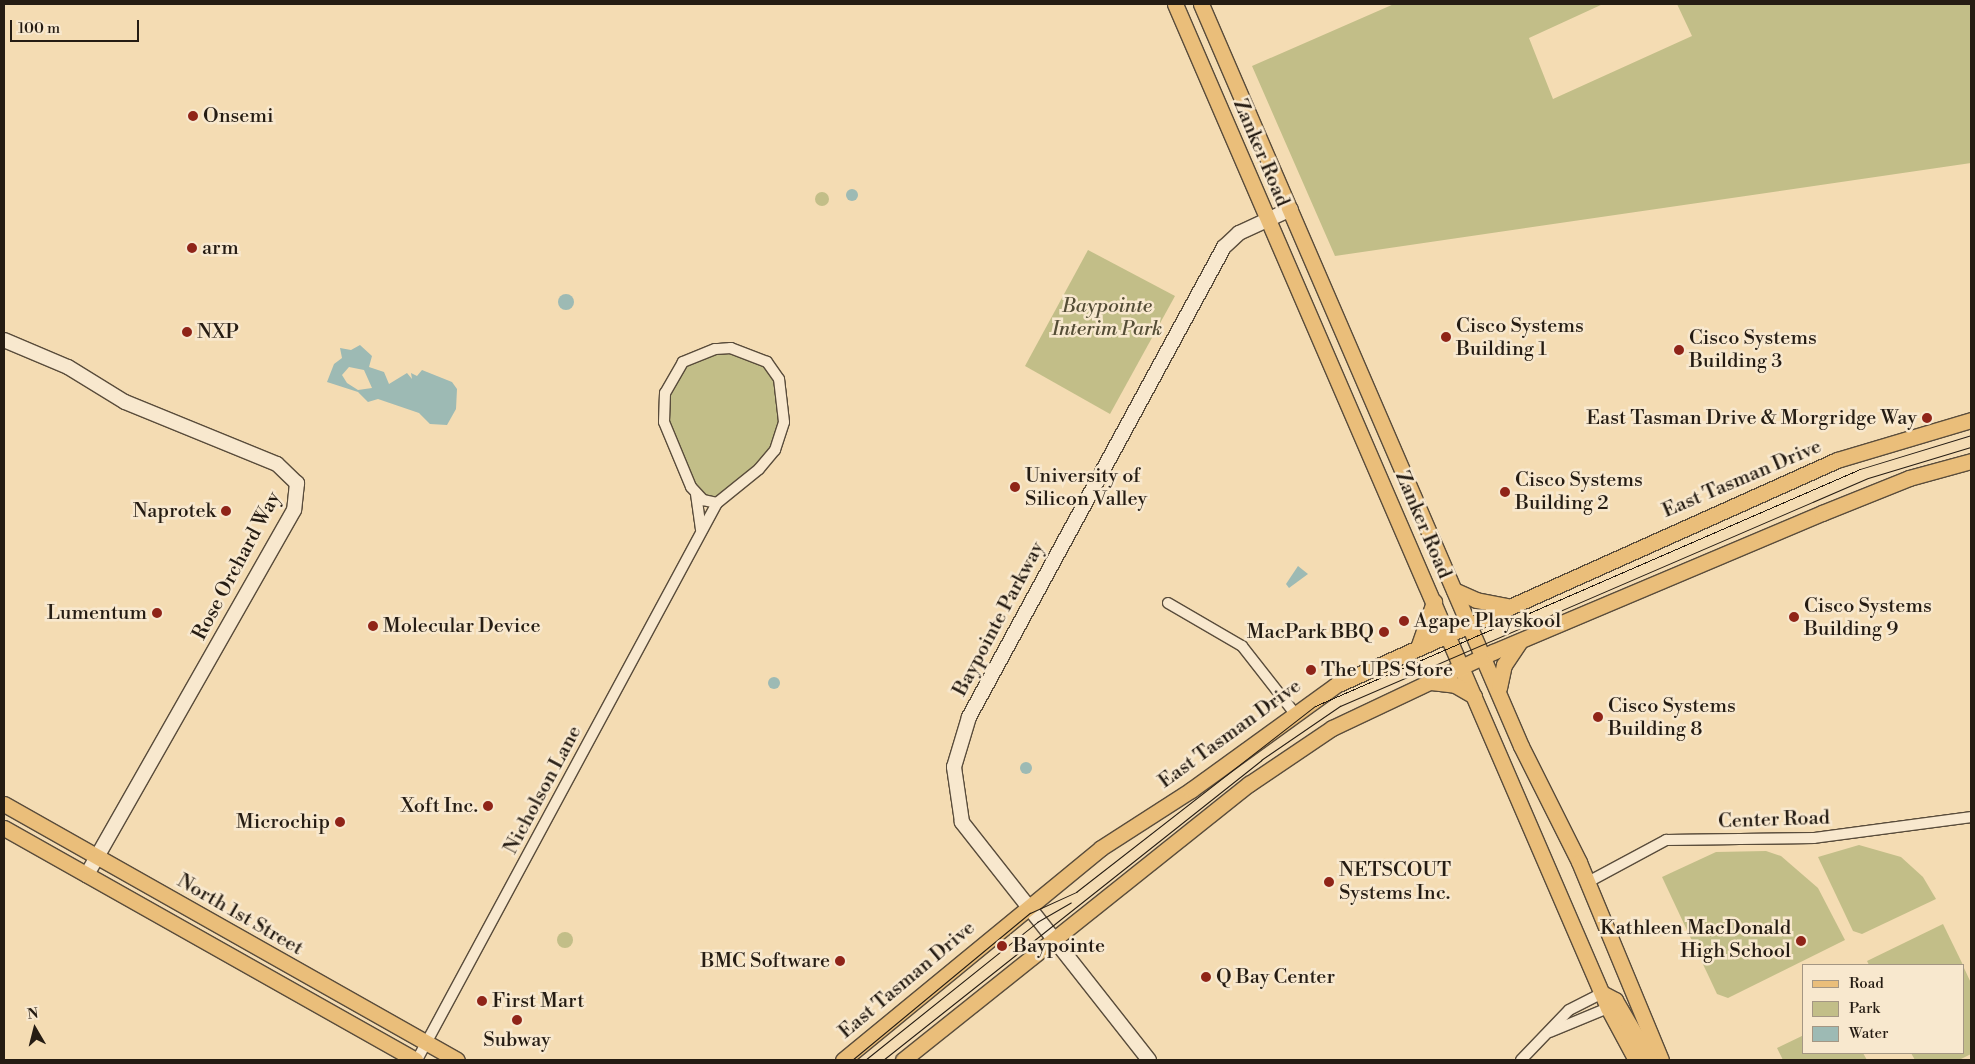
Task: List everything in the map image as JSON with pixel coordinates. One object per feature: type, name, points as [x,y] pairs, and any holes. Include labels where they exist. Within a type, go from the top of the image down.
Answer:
[{"type":"main road","name":"Zanker Road","points":[[1175,4],[1608,1008],[1636,1060]]},
{"type":"main road","name":"Zanker Road","points":[[1201,4],[1454,590],[1499,688],[1533,772],[1588,882],[1661,1060]]},
{"type":"main road","name":"East Tasman Drive","points":[[843,1060],[1026,908],[1110,842],[1204,781],[1293,712],[1336,684],[1419,645],[1837,460],[1971,420]]},
{"type":"main road","points":[[903,1060],[1052,940],[1288,755],[1360,712],[1520,641],[1884,487],[1971,461]]},
{"type":"main road","points":[[1454,590],[1476,600],[1508,606]]},
{"type":"main road","points":[[1419,645],[1434,602]]},
{"type":"main road","points":[[1499,688],[1504,665],[1520,641]]},
{"type":"main road","points":[[1429,682],[1455,685],[1474,696]]},
{"type":"main road","name":"North 1st Street","points":[[4,804],[457,1060]]},
{"type":"main road","name":"North 1st Street","points":[[4,828],[416,1060]]},
{"type":"main road","points":[[1602,993],[1615,1000],[1650,1060]]},
{"type":"street","name":"Baypointe Parkway","points":[[1149,1060],[1026,908],[962,822],[954,785],[962,732],[1224,246],[1268,219],[1290,209]]},
{"type":"street","name":"Rose Orchard Way","points":[[4,340],[68,367],[117,399],[277,464],[297,483],[294,510],[87,875]]},
{"type":"street","name":"Nicholson Lane","points":[[416,1060],[701,536],[717,503],[759,469],[775,450],[784,422],[779,379],[767,362],[746,351],[715,349],[698,354],[683,362],[665,393],[664,422],[696,494],[701,536]]},
{"type":"street","points":[[696,494],[717,503]]},
{"type":"street","points":[[1168,603],[1242,646],[1293,712]]},
{"type":"street","name":"Center Road","points":[[1588,882],[1666,840],[1814,838],[1971,818]]},
{"type":"street","points":[[1521,1060],[1569,1010],[1602,993]]},
{"type":"street","points":[[1547,1034],[1608,1008]]},
{"type":"green space","points":[[1394,4],[1603,4],[1529,38],[1553,99],[1692,36],[1677,4],[1971,4],[1971,163],[1335,256],[1252,66]]},
{"type":"green space","points":[[819,192],[825,192],[829,199],[825,206],[819,206],[815,202],[815,196]]},
{"type":"green space","name":"Baypointe Interim Park","points":[[1088,250],[1175,296],[1110,414],[1025,366]]},
{"type":"green space","points":[[731,352],[765,365],[776,379],[781,421],[773,448],[717,499],[705,497],[693,483],[668,420],[668,394],[686,364],[700,356]]},
{"type":"green space","points":[[1859,845],[1901,857],[1923,877],[1936,899],[1862,934],[1853,931],[1818,857]]},
{"type":"green space","points":[[1766,851],[1781,856],[1818,888],[1845,940],[1728,998],[1717,994],[1662,877],[1716,852]]},
{"type":"green space","points":[[1943,924],[1963,964],[1868,964],[1867,961]]},
{"type":"green space","points":[[565,932],[573,940],[565,948],[557,940]]},
{"type":"green space","points":[[1965,970],[1971,983],[1971,1054],[1959,1060],[1915,1060],[1912,1054],[1965,1054]]},
{"type":"green space","points":[[1802,1036],[1802,1054],[1864,1054],[1867,1060],[1783,1060],[1777,1048]]},
{"type":"water","points":[[852,189],[858,195],[852,201],[846,195]]},
{"type":"water","points":[[563,294],[569,294],[574,299],[572,308],[563,310],[558,305],[558,299]]},
{"type":"water","points":[[360,345],[372,356],[369,367],[384,372],[389,384],[407,373],[412,379],[411,373],[417,376],[422,370],[452,382],[457,389],[456,409],[447,425],[430,424],[419,413],[378,399],[368,402],[358,392],[327,382],[334,364],[342,358],[340,348],[351,350]],"holes":[[[349,367],[364,370],[372,388],[358,390],[347,383],[342,375]]]},
{"type":"water","points":[[1298,566],[1308,574],[1289,588],[1286,584]]},
{"type":"water","points":[[772,677],[776,677],[780,683],[776,689],[772,689],[768,685],[768,681]]},
{"type":"water","points":[[1024,762],[1028,762],[1032,768],[1028,774],[1024,774],[1020,770],[1020,766]]},
{"type":"tram line","points":[[852,1060],[1030,913],[1076,892],[1315,706],[1860,469],[1971,435]]},
{"type":"tram line","points":[[883,1060],[1261,760],[1340,706],[1868,478],[1971,447]]},
{"type":"tram line","points":[[865,1060],[1037,922],[1071,902]]},
{"type":"place","name":"Onsemi","points":[[193,116]]},
{"type":"place","name":"arm","points":[[192,248]]},
{"type":"place","name":"NXP","points":[[187,332]]},
{"type":"place","name":"Cisco Systems Building 1","points":[[1446,337]]},
{"type":"place","name":"Cisco Systems Building 3","points":[[1679,350]]},
{"type":"place","name":"East Tasman Drive & Morgridge Way","points":[[1927,418]]},
{"type":"place","name":"University of Silicon Valley","points":[[1015,487]]},
{"type":"place","name":"Cisco Systems Building 2","points":[[1505,492]]},
{"type":"place","name":"Naprotek","points":[[226,511]]},
{"type":"place","name":"Lumentum","points":[[157,613]]},
{"type":"place","name":"Cisco Systems Building 9","points":[[1794,617]]},
{"type":"place","name":"Agape Playskool","points":[[1404,621]]},
{"type":"place","name":"Molecular Device","points":[[373,626]]},
{"type":"place","name":"MacPark BBQ","points":[[1384,632]]},
{"type":"place","name":"The UPS Store","points":[[1311,670]]},
{"type":"place","name":"Cisco Systems Building 8","points":[[1598,717]]},
{"type":"place","name":"Xoft Inc.","points":[[488,806]]},
{"type":"place","name":"Microchip","points":[[340,822]]},
{"type":"place","name":"NETSCOUT Systems Inc.","points":[[1329,882]]},
{"type":"place","name":"Kathleen MacDonald High School","points":[[1801,941]]},
{"type":"place","name":"Baypointe","points":[[1002,946]]},
{"type":"place","name":"BMC Software","points":[[840,961]]},
{"type":"place","name":"Q Bay Center","points":[[1206,977]]},
{"type":"place","name":"First Mart","points":[[482,1001]]},
{"type":"place","name":"Subway","points":[[517,1020]]}]
